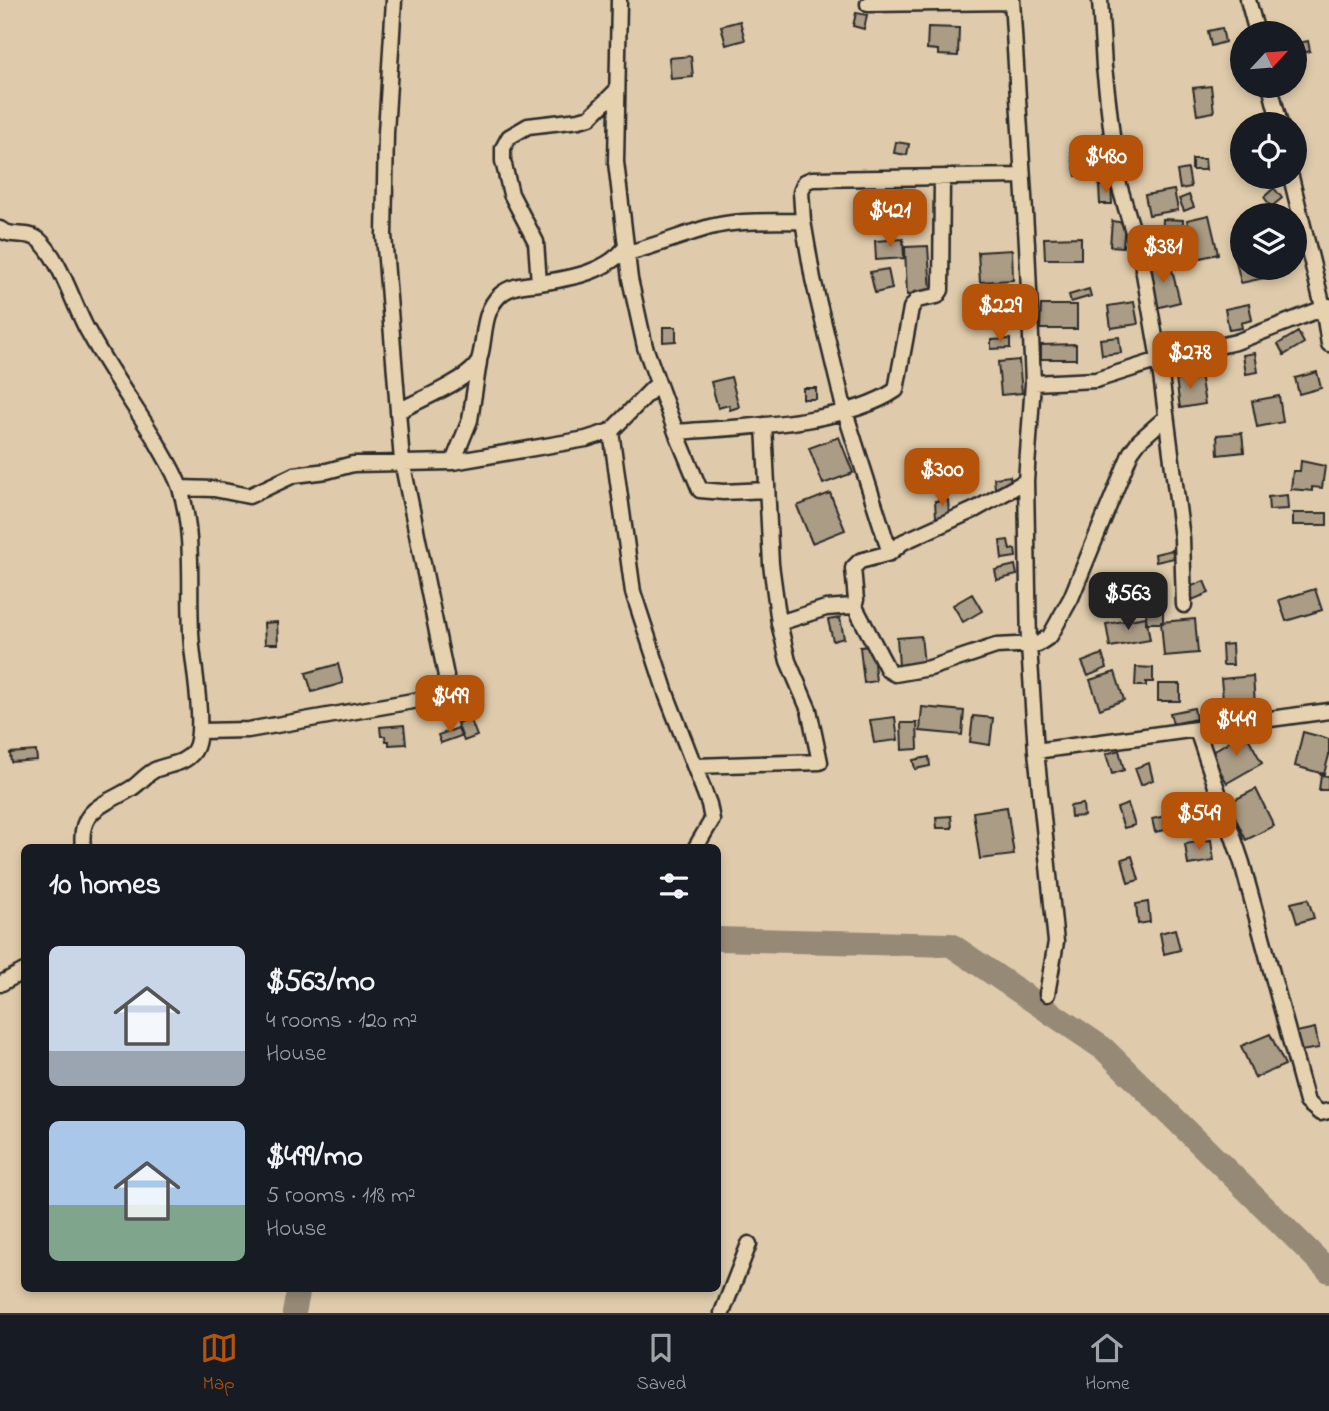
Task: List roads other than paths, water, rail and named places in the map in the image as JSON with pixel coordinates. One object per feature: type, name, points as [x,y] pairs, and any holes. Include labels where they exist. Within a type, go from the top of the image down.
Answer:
[{"type":"street","points":[[200,731],[233,732],[256,729],[430,698],[440,691],[446,676],[402,461],[384,235],[386,134],[394,0]]},
{"type":"street","points":[[619,0],[616,162],[641,335],[676,432],[701,489],[723,492],[767,490]]},
{"type":"street","points":[[1100,0],[1104,67],[1117,178],[1142,262],[1159,360],[1182,538],[1185,605]]},
{"type":"street","points":[[1248,0],[1253,21]]},
{"type":"street","points":[[868,4],[1012,1],[1033,383],[1026,481],[1029,646],[1035,751],[1056,942],[1047,994]]},
{"type":"street","points":[[539,283],[536,242],[511,194],[503,161],[503,148],[509,137],[528,126],[579,121],[590,117],[616,91]]},
{"type":"street","points":[[890,553],[845,412],[813,279],[801,192],[805,182],[812,179],[1022,176]]},
{"type":"street","points":[[676,432],[764,425],[845,412],[863,407],[896,390],[911,308],[916,300],[937,296],[941,290],[942,179]]},
{"type":"street","points":[[1294,189],[1326,307],[1329,344]]},
{"type":"street","points":[[453,462],[470,420],[486,319],[499,296],[518,286],[562,279],[599,269],[627,250],[663,244],[710,227],[737,222],[803,221]]},
{"type":"street","points":[[0,229],[9,235],[33,236],[53,258],[90,335],[131,400],[180,488],[187,528],[191,578],[190,633],[200,731],[196,748],[186,759],[153,771],[91,812],[83,825],[83,844]]},
{"type":"street","points":[[1033,383],[1096,380],[1159,360],[1236,342],[1326,307]]},
{"type":"street","points":[[398,411],[465,375],[479,362]]},
{"type":"street","points":[[180,488],[214,489],[248,496],[294,475],[327,471],[353,464],[453,462],[551,447],[611,430],[658,383]]},
{"type":"street","points":[[1026,481],[976,509],[903,542],[890,553],[855,565],[854,605],[888,670],[893,674],[930,668],[996,646],[1038,644],[1050,636],[1072,598],[1131,452],[1139,441],[1165,418]]},
{"type":"street","points":[[696,766],[820,762],[809,710],[788,661],[779,623],[771,564],[764,425]]},
{"type":"street","points":[[611,430],[633,592],[667,696],[709,804],[712,820],[698,844]]},
{"type":"street","points":[[779,623],[826,608],[854,605]]},
{"type":"street","points":[[1035,751],[1329,711]]},
{"type":"street","points":[[1197,730],[1241,863],[1307,1102],[1320,1113],[1329,1111]]},
{"type":"street","points":[[0,984],[21,973]]},
{"type":"street","points":[[722,1313],[749,1244]]},
{"type":"waterway","points":[[721,939],[951,945],[1104,1049],[1329,1271]]},
{"type":"waterway","points":[[294,1313],[298,1292]]}]
